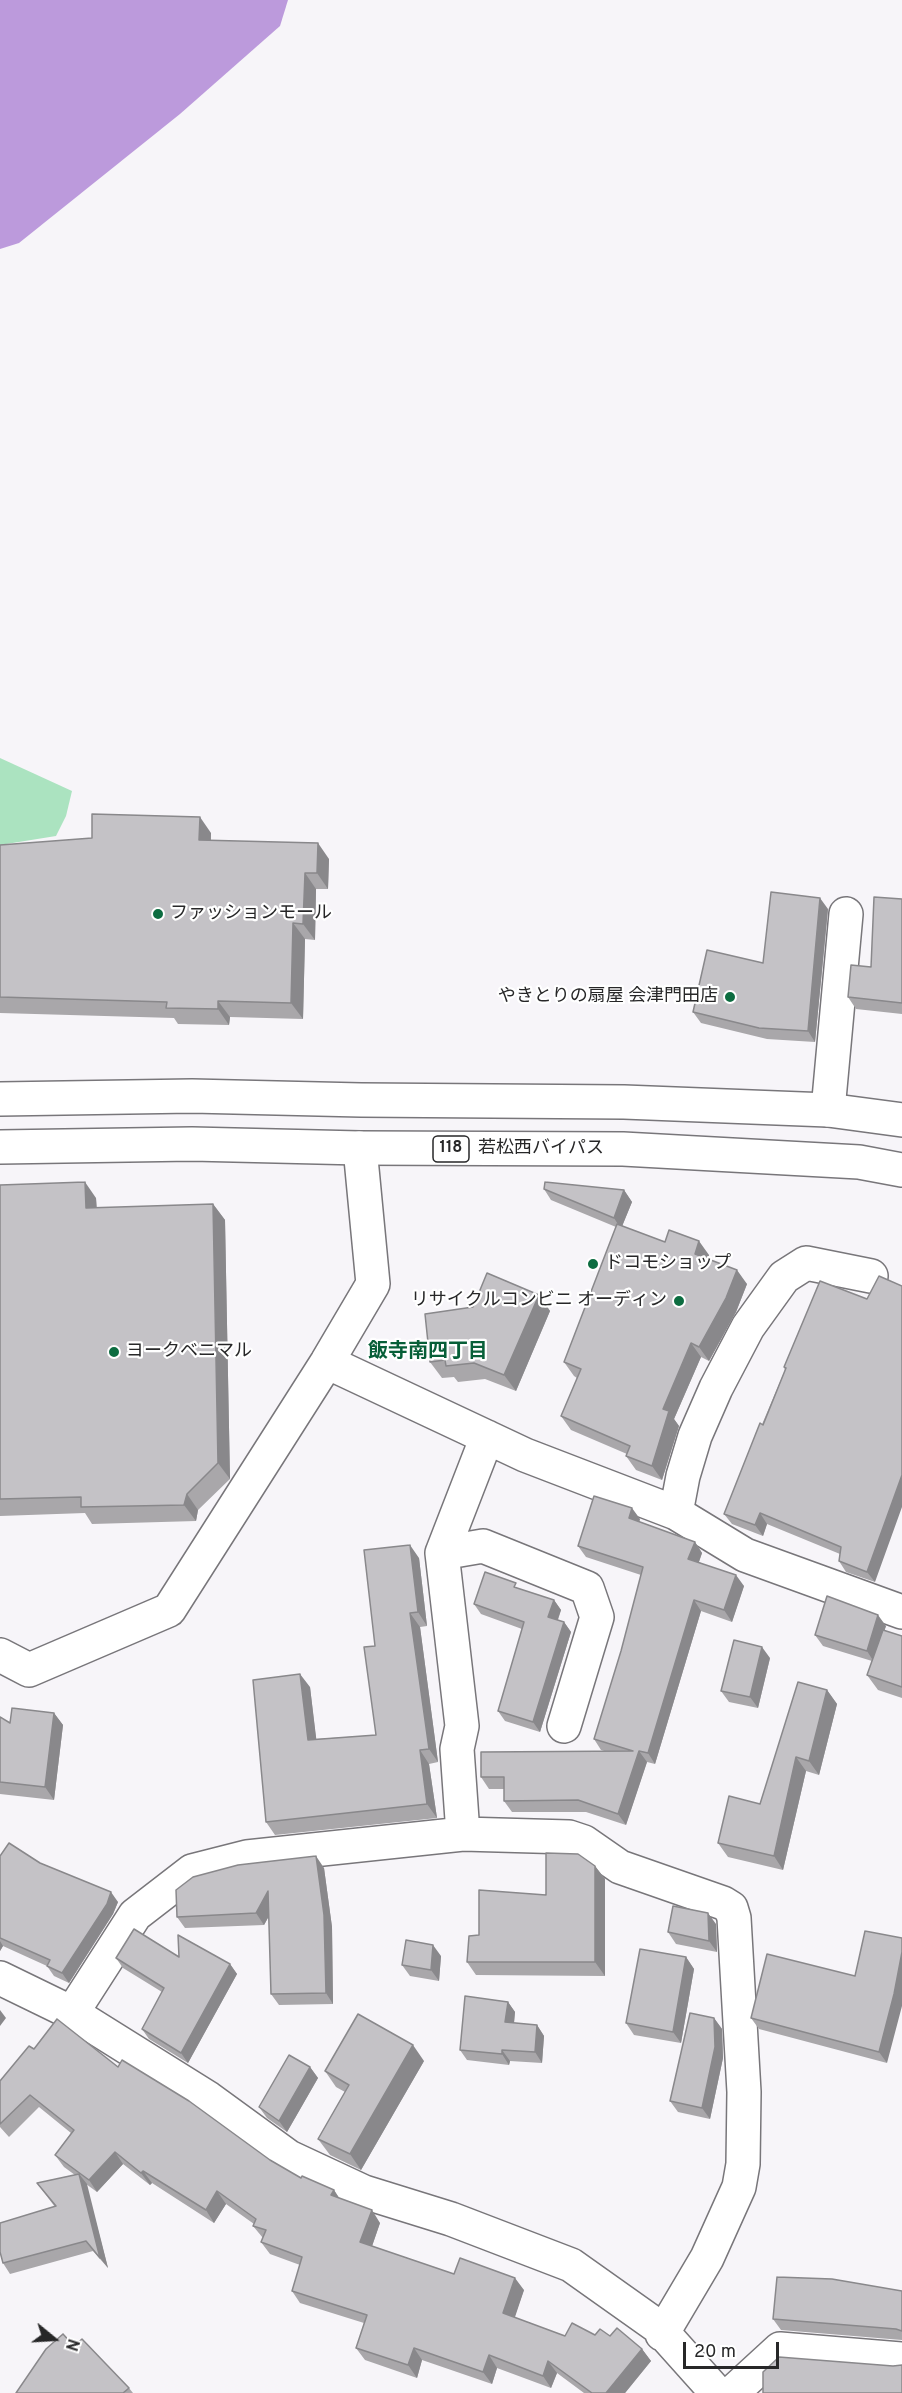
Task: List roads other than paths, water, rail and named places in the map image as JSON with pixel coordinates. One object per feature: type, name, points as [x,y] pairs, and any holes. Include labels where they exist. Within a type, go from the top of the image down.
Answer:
[{"type":"main road","points":[[828,1110],[846,914]]},
{"type":"main road","points":[[0,1099],[192,1096],[624,1102],[828,1110],[902,1120]]},
{"type":"main road","name":"若松西バイパス","points":[[0,1147],[192,1144],[360,1148],[623,1149],[859,1162],[902,1170]]},
{"type":"main road","points":[[0,1655],[29,1670],[169,1610],[327,1362],[373,1284],[360,1148]]},
{"type":"main road","points":[[676,1513],[692,1446],[716,1388],[748,1327],[784,1277],[806,1263],[871,1276]]},
{"type":"main road","points":[[327,1362],[525,1455],[676,1513],[745,1555],[900,1606]]},
{"type":"main road","points":[[463,1834],[457,1749],[462,1726],[442,1553],[487,1437]]},
{"type":"main road","points":[[442,1553],[483,1546],[587,1588],[597,1617],[564,1726]]},
{"type":"main road","points":[[72,2013],[135,1915],[192,1870],[247,1857],[463,1834],[569,1837],[584,1842],[620,1867],[723,1903],[731,1908],[744,2092],[743,2164],[739,2187],[706,2258],[662,2334]]},
{"type":"main road","points":[[0,1978],[72,2013],[208,2098],[289,2157],[364,2192],[452,2219],[571,2265],[657,2326],[718,2392],[780,2349],[902,2359]]},
{"type":"place","name":"ファッションモール","points":[[158,914]]},
{"type":"place","name":"やきとりの扇屋 会津門田店","points":[[730,997]]},
{"type":"place","name":"ドコモショップ","points":[[593,1264]]},
{"type":"place","name":"リサイクルコンビニ オーディン","points":[[679,1301]]},
{"type":"place","name":"ヨークベニマル","points":[[114,1352]]},
{"type":"district","name":"飯寺南四丁目","points":[[428,1353]]}]
